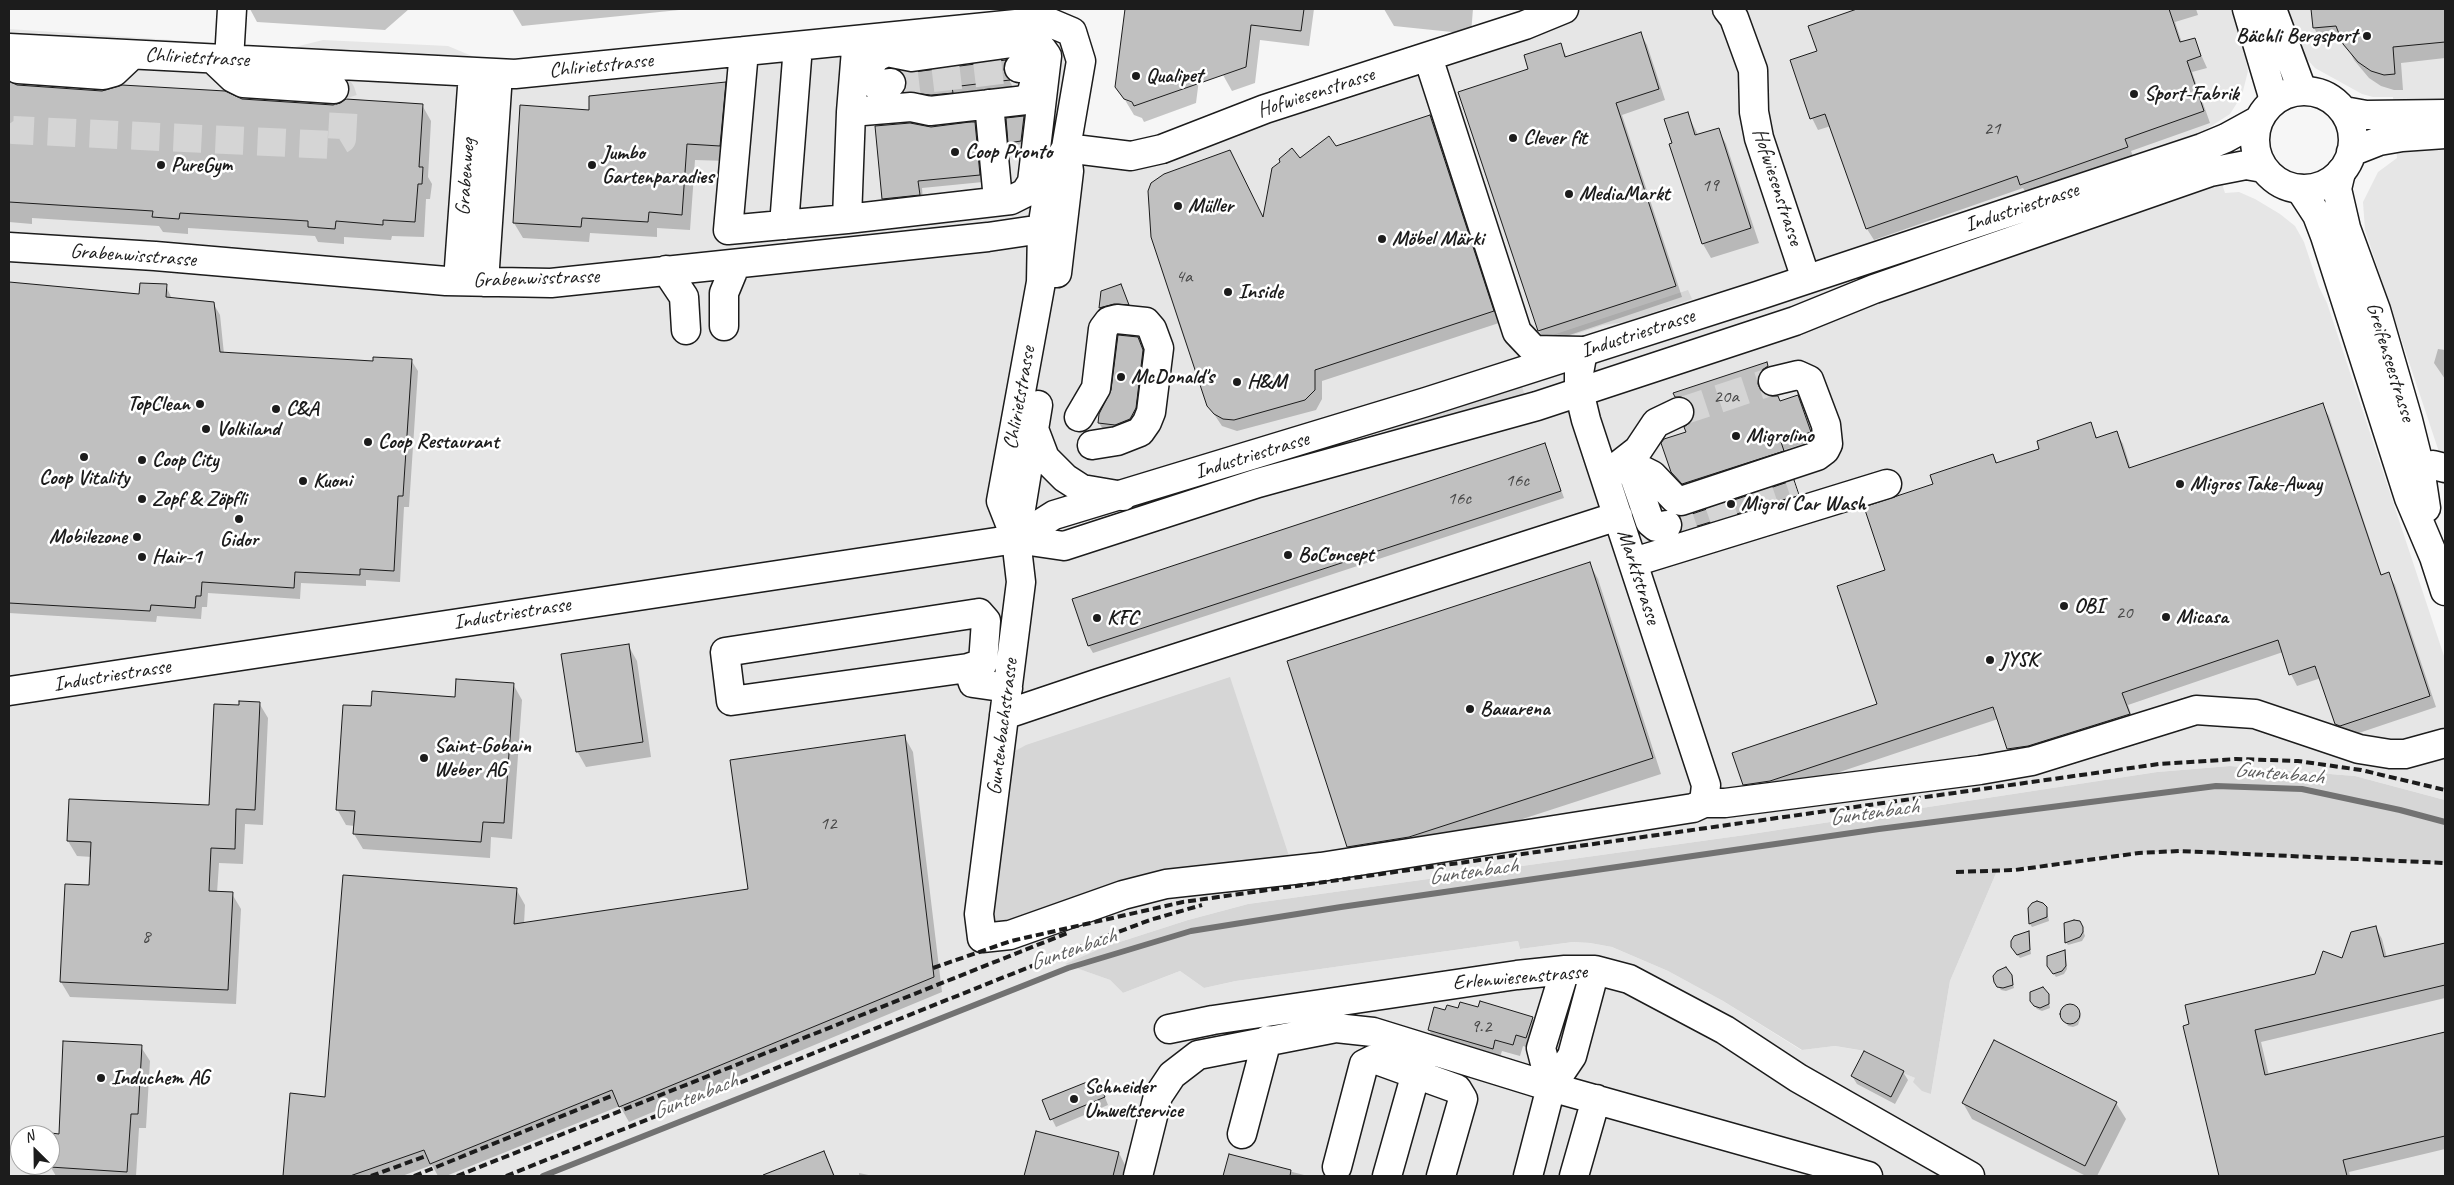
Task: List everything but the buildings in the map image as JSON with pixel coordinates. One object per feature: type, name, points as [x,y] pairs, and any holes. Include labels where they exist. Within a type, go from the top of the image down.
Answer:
[{"type":"street","points":[[232,9],[221,59],[233,78],[243,83],[334,89]]},
{"type":"street","name":"Hofwiesenstrasse","points":[[1066,148],[1131,156],[1162,148],[1264,109],[1525,25],[1564,9]]},
{"type":"street","name":"Hofwiesenstrasse","points":[[1727,9],[1734,18],[1753,70],[1754,112],[1759,138],[1806,280]]},
{"type":"street","points":[[2247,9],[2274,100],[2287,93],[2302,90],[2326,95],[2344,111],[2351,124],[2353,138],[2346,162]]},
{"type":"street","points":[[2272,9],[2302,90]]},
{"type":"street","name":"Chlirietstrasse","points":[[13,59],[132,55],[515,74],[1046,21],[1072,32],[1081,61],[1066,148],[1069,171],[1052,224],[1002,501],[1016,539]]},
{"type":"street","points":[[814,257],[844,219],[856,40]]},
{"type":"street","points":[[744,51],[728,230],[1011,200],[1025,193],[1032,182],[1047,56],[1042,49],[1019,42],[912,57],[887,52],[876,57],[871,64],[869,74],[876,85],[891,83]]},
{"type":"street","points":[[784,225],[798,46]]},
{"type":"street","points":[[1428,57],[1517,332],[1534,350],[1583,351]]},
{"type":"street","points":[[851,112],[911,107],[930,111],[1026,100],[1032,92],[1035,80],[1033,72],[1028,67],[1019,68]]},
{"type":"street","points":[[471,282],[486,73]]},
{"type":"street","name":"Industriestrasse","points":[[2274,100],[2264,110],[2258,122],[2254,145],[2263,168],[2272,178],[2285,186],[2300,189]]},
{"type":"street","points":[[989,104],[998,200]]},
{"type":"street","points":[[2344,111],[2366,115],[2445,114]]},
{"type":"street","name":"Industriestrasse","points":[[1016,539],[1054,515],[1123,496],[1806,280],[2202,148],[2258,122]]},
{"type":"street","points":[[2300,189],[2315,188],[2330,182],[2346,162],[2379,141],[2402,137],[2445,134]]},
{"type":"street","name":"Greifenseestrasse","points":[[2346,162],[2337,189],[2346,228],[2433,468],[2434,557]]},
{"type":"street","name":"Industriestrasse","points":[[9,691],[1016,539],[1064,546],[1258,483],[1537,406],[1579,390],[1795,321],[1874,289],[2210,172],[2246,165],[2263,168]]},
{"type":"street","name":"Greifenseestrasse","points":[[2300,189],[2317,215],[2325,236],[2409,498],[2434,557],[2445,592]]},
{"type":"street","points":[[926,209],[982,238],[1052,224]]},
{"type":"street","name":"Chlirietstrasse","points":[[1016,539],[1052,317],[1052,224]]},
{"type":"street","name":"Grabenwisstrasse","points":[[9,247],[155,256],[471,282],[551,283],[982,238],[1020,246],[1041,282]]},
{"type":"street","points":[[724,326],[724,293],[736,264]]},
{"type":"street","points":[[666,270],[684,297],[686,330]]},
{"type":"street","points":[[1079,417],[1096,388],[1104,329],[1109,321],[1116,319],[1146,322],[1152,329],[1159,348],[1151,412],[1147,422],[1140,432],[1117,441],[1092,445]]},
{"type":"street","name":"Marktstrasse","points":[[1583,351],[1579,373],[1579,390],[1615,470],[1618,516],[1706,785],[1704,802]]},
{"type":"street","points":[[1615,470],[1652,475],[1675,499],[1681,501],[1811,458],[1826,450],[1828,435],[1811,383],[1806,377],[1798,375],[1773,381]]},
{"type":"street","points":[[1615,470],[1638,450],[1656,423],[1680,412]]},
{"type":"street","name":"Chlirietstrasse","points":[[1034,430],[1045,458],[1065,478],[1082,489],[1123,496]]},
{"type":"street","points":[[2389,438],[2409,460],[2433,468]]},
{"type":"street","points":[[1794,482],[1804,475],[1811,458]]},
{"type":"street","points":[[1615,470],[1634,476],[1650,522],[1656,526],[1667,525]]},
{"type":"street","points":[[1634,562],[1887,484]]},
{"type":"street","points":[[1004,716],[1099,683],[1618,516]]},
{"type":"street","name":"Guntenbachstrasse","points":[[1016,539],[1021,582],[981,926],[1010,934],[1123,895],[1166,884],[1321,867],[1693,808],[1704,802]]},
{"type":"street","points":[[979,613],[986,621],[982,663],[968,668],[732,701],[725,652],[979,613]]},
{"type":"street","points":[[968,668],[974,683],[1008,688]]},
{"type":"street","points":[[1704,802],[1725,803],[1980,770],[2032,761],[2196,710],[2255,714],[2359,749],[2390,754],[2405,754],[2445,743]]},
{"type":"street","points":[[1551,1088],[1541,1048],[1565,970]]},
{"type":"street","name":"Erlenwiesenstrasse","points":[[1169,1029],[1213,1020],[1565,970],[1595,970],[1629,979],[1725,1030],[1798,1078],[1970,1176]]},
{"type":"street","points":[[1528,1176],[1551,1088],[1572,1056],[1595,970]]},
{"type":"street","points":[[1138,1176],[1158,1096],[1172,1075],[1198,1056],[1267,1040],[1336,1028],[1373,1032],[1421,1061],[1457,1089],[1463,1099],[1441,1176]]},
{"type":"street","points":[[1242,1134],[1267,1040]]},
{"type":"street","points":[[1337,1167],[1364,1064],[1374,1058],[1421,1061],[1551,1088],[1596,1099],[1831,1171],[1868,1176]]},
{"type":"street","points":[[1387,1176],[1421,1061]]},
{"type":"street","points":[[1574,1176],[1596,1099]]},
{"type":"shaded area","points":[[1564,9],[2231,9],[2244,48],[2248,71],[2242,95],[2230,114],[2205,130],[2225,193],[2239,192],[2255,199],[2280,214],[2295,226],[2304,242],[2319,287],[2327,303],[2445,659],[2445,800],[2355,776],[2230,766],[2157,772],[1745,835],[1248,904],[1188,920],[1104,947],[1066,964],[1110,980],[1123,993],[1180,971],[1204,988],[1236,981],[1518,941],[1520,949],[1573,942],[1590,943],[1612,947],[1668,971],[1723,1001],[1801,1050],[1835,1046],[1865,1051],[1915,1078],[1931,1094],[1950,981],[1997,871],[2139,853],[2179,851],[2445,863],[2445,1176],[9,1176],[9,29],[291,48],[323,40],[448,46],[515,74],[1072,32],[1066,148],[1122,155]]},
{"type":"shaded area","points":[[2283,9],[2445,9],[2445,489],[2440,455],[2365,230],[2363,202],[2378,172],[2397,158],[2393,97],[2373,97],[2362,94],[2315,68],[2305,57],[2298,39],[2294,40]]},
{"type":"shaded area","points":[[1688,290],[1692,299],[1626,322],[1603,325],[1555,341],[1553,335]]},
{"type":"shaded area","points":[[1521,384],[1525,396],[1388,431],[1387,429]]},
{"type":"shaded area","points":[[1230,677],[1289,856],[1286,859],[1000,924],[995,921],[992,918],[1012,756],[1015,751],[1026,745]]},
{"type":"shaded area","points":[[2230,766],[2355,776],[2445,800],[2445,863],[2179,851],[2139,853],[1997,871],[1950,981],[1931,1094],[1922,1091],[1913,1082],[1915,1078],[1865,1051],[1835,1046],[1802,1050],[1723,1001],[1668,971],[1612,947],[1590,943],[1573,942],[1520,949],[1518,941],[1236,981],[1204,988],[1180,971],[1123,993],[1110,980],[1065,964],[1104,947],[1188,920],[1248,904],[1745,835],[2157,772]]},
{"type":"waterway","name":"Guntenbach","points":[[543,1176],[1068,968],[1191,931],[1341,907],[1879,829],[2216,786],[2302,789],[2400,810],[2445,822]]},
{"type":"tunnel","points":[[891,83],[1019,68]]},
{"type":"tunnel","points":[[9,124],[13,130],[332,145],[342,139],[344,101],[341,92],[334,89]]},
{"type":"tunnel","points":[[1679,412],[1773,381]]},
{"type":"tunnel","points":[[1667,525],[1794,482]]},
{"type":"railway","points":[[933,968],[1011,941],[1183,902],[2159,764],[2236,759],[2298,761],[2361,770],[2445,790]]},
{"type":"railway","points":[[1956,872],[2015,870],[2139,853],[2179,851],[2445,863]]},
{"type":"railway","points":[[506,1176],[1092,942],[1150,920],[1202,905]]},
{"type":"railway","points":[[457,1176],[1070,932]]},
{"type":"railway","points":[[414,1176],[614,1095]]},
{"type":"railway","points":[[371,1176],[426,1156]]},
{"type":"place","name":"Bächli Bergsport","points":[[2367,36]]},
{"type":"place","name":"Qualipet","points":[[1136,76]]},
{"type":"place","name":"Sport-Fabrik","points":[[2134,94]]},
{"type":"place","name":"Clever fit","points":[[1513,138]]},
{"type":"place","name":"Coop Pronto","points":[[955,152]]},
{"type":"place","name":"PureGym","points":[[161,165]]},
{"type":"place","name":"Jumbo Gartenparadies","points":[[592,165]]},
{"type":"place","name":"MediaMarkt","points":[[1569,194]]},
{"type":"place","name":"Müller","points":[[1178,206]]},
{"type":"place","name":"Möbel Märki","points":[[1382,239]]},
{"type":"place","name":"Inside","points":[[1228,292]]},
{"type":"place","name":"McDonald's","points":[[1121,377]]},
{"type":"place","name":"H&M","points":[[1237,382]]},
{"type":"place","name":"TopClean","points":[[200,404]]},
{"type":"place","name":"C&A","points":[[276,409]]},
{"type":"place","name":"Volkiland","points":[[206,429]]},
{"type":"place","name":"Migrolino","points":[[1736,436]]},
{"type":"place","name":"Coop Restaurant","points":[[368,442]]},
{"type":"place","name":"Coop Vitality","points":[[84,457]]},
{"type":"place","name":"Coop City","points":[[142,460]]},
{"type":"place","name":"Kuoni","points":[[303,481]]},
{"type":"place","name":"Migros Take-Away","points":[[2180,484]]},
{"type":"place","name":"Zopf & Zöpfli","points":[[142,499]]},
{"type":"place","name":"Migrol Car Wash","points":[[1731,504]]},
{"type":"place","name":"Gidor","points":[[239,519]]},
{"type":"place","name":"Mobilezone","points":[[137,537]]},
{"type":"place","name":"BoConcept","points":[[1288,555]]},
{"type":"place","name":"Hair-1","points":[[142,557]]},
{"type":"place","name":"OBI","points":[[2064,606]]},
{"type":"place","name":"Micasa","points":[[2166,617]]},
{"type":"place","name":"KFC","points":[[1097,618]]},
{"type":"place","name":"JYSK","points":[[1990,660]]},
{"type":"place","name":"Bauarena","points":[[1470,709]]},
{"type":"place","name":"Saint-Gobain Weber AG","points":[[424,758]]},
{"type":"place","name":"Induchem AG","points":[[101,1078]]},
{"type":"place","name":"Schneider Umweltservice","points":[[1074,1099]]}]
